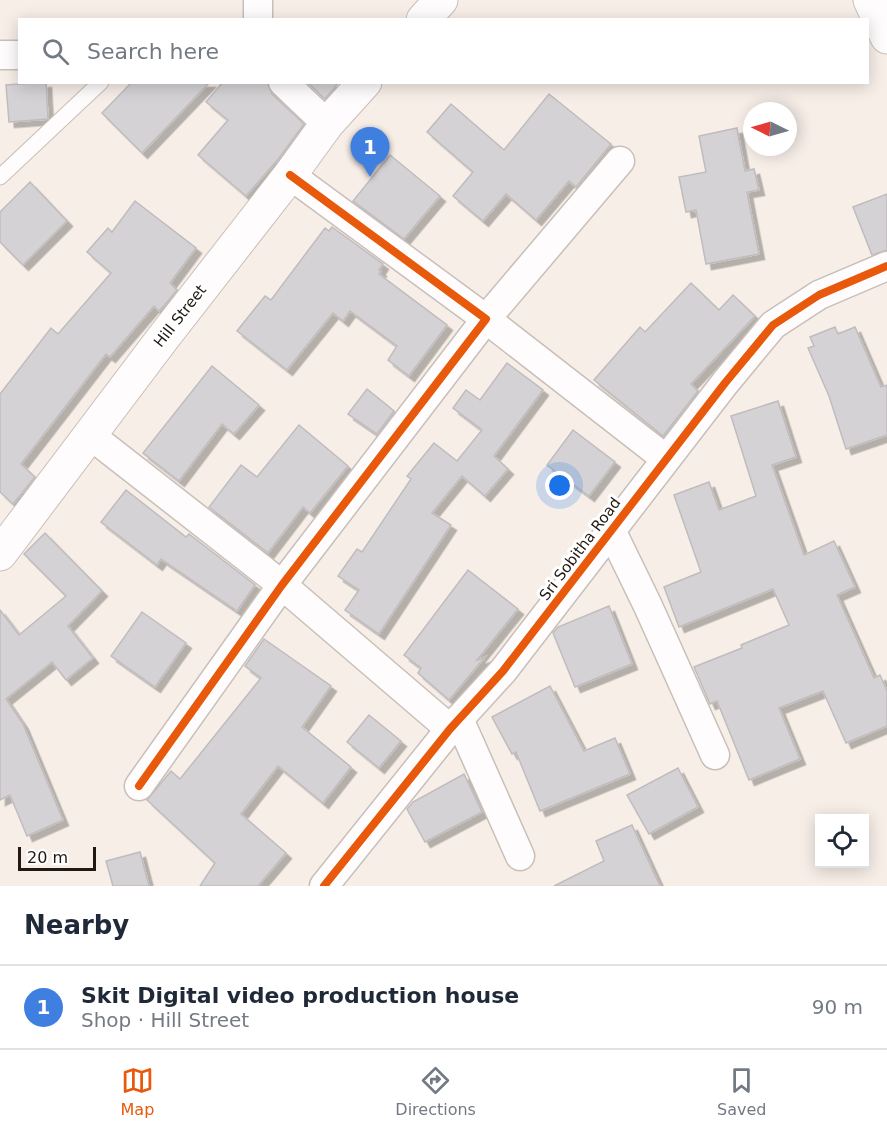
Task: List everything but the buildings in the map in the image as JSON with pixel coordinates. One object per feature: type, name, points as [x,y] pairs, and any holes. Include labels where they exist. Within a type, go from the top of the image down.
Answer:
[{"type":"main road","points":[[425,18],[441,0]]},
{"type":"main road","points":[[870,0],[887,37]]},
{"type":"main road","name":"Hill Street","points":[[0,554],[327,124],[363,84]]},
{"type":"street","points":[[258,0],[258,18]]},
{"type":"street","points":[[0,56],[18,55]]},
{"type":"street","points":[[284,84],[327,124]]},
{"type":"street","points":[[139,786],[282,585],[486,319],[620,160]]},
{"type":"street","points":[[290,175],[486,319],[666,459]]},
{"type":"street","name":"Sri Sobitha Road","points":[[324,886],[455,724],[503,671],[725,383],[774,325],[819,296],[887,266]]},
{"type":"street","points":[[90,435],[455,724],[520,856]]},
{"type":"street","points":[[611,530],[715,755]]},
{"type":"lane","points":[[0,177],[99,84]]},
{"type":"cycle path","points":[[139,786],[282,585],[486,319],[290,175]]},
{"type":"cycle path","points":[[324,886],[450,729],[503,671],[725,383],[773,325],[819,295],[887,266]]},
{"type":"place","name":"Skit Digital video production house","points":[[370,177]]}]
